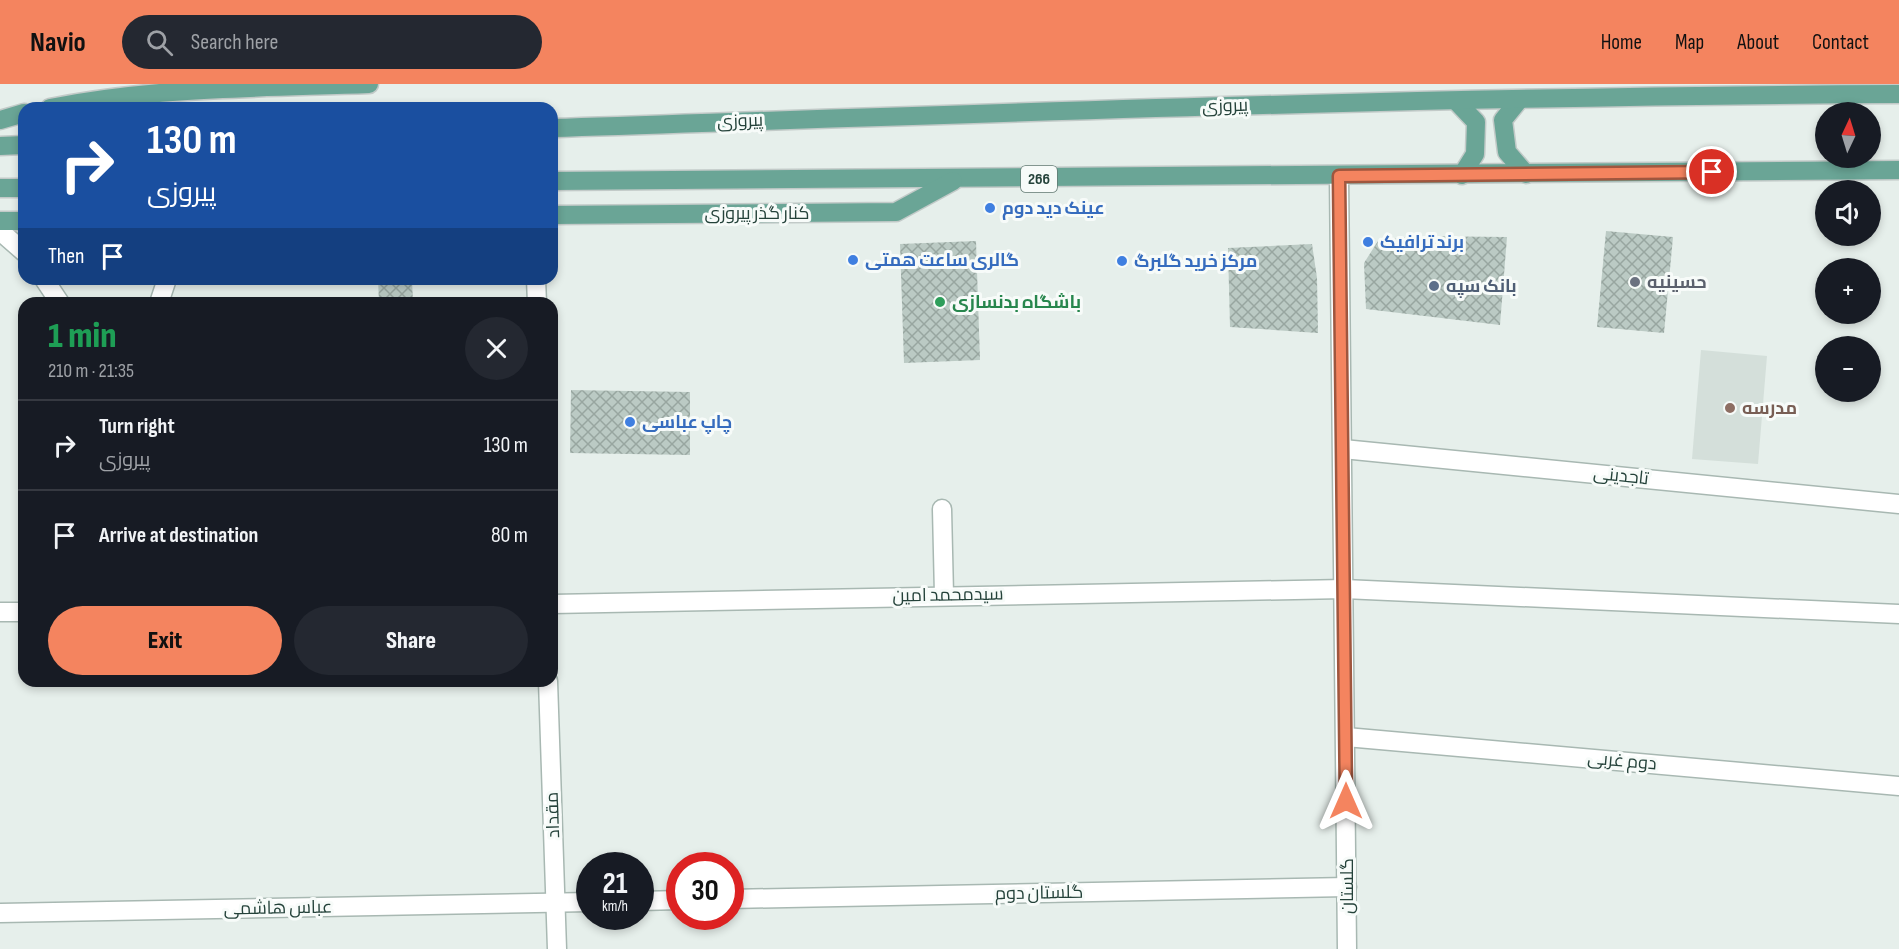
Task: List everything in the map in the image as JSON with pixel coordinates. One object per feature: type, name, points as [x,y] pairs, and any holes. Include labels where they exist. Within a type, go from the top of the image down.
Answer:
[{"type":"main road","points":[[75,102],[130,89],[369,84]]},
{"type":"main road","name":"پیروزی","points":[[558,128],[1519,99],[1706,89],[1899,94]]},
{"type":"main road","points":[[1519,99],[1503,120],[1507,153],[1526,174]]},
{"type":"main road","points":[[1456,101],[1476,122],[1475,154],[1462,175]]},
{"type":"main road","points":[[0,120],[18,115]]},
{"type":"main road","points":[[0,146],[18,145]]},
{"type":"main road","name":"266","points":[[558,181],[954,180],[1899,170]]},
{"type":"main road","name":"کنار گذر پیروزی","points":[[558,215],[896,212],[954,180]]},
{"type":"main road","points":[[0,188],[18,188]]},
{"type":"main road","points":[[0,221],[18,221]]},
{"type":"street","name":"گلستان","points":[[1339,176],[1347,949]]},
{"type":"street","points":[[0,231],[18,247]]},
{"type":"street","name":"تاجدینی","points":[[1343,449],[1899,504]]},
{"type":"street","points":[[942,509],[944,595]]},
{"type":"street","name":"سیدمحمد امین","points":[[558,604],[1344,589],[1899,614]]},
{"type":"street","points":[[0,612],[18,612]]},
{"type":"street","name":"مقداد","points":[[548,687],[558,949]]},
{"type":"street","name":"دوم غربی","points":[[1346,737],[1899,786]]},
{"type":"street","name":"گلستان دوم","points":[[744,899],[1347,887]]},
{"type":"street","points":[[556,903],[576,902]]},
{"type":"street","name":"عباس هاشمی","points":[[0,913],[556,903]]},
{"type":"shaded area","name":"مدرسه","points":[[1701,350],[1767,356],[1758,464],[1692,459]]},
{"type":"building","name":"حسینیه","points":[[1606,231],[1673,237],[1664,333],[1597,327]]},
{"type":"building","name":"بانک سپه","points":[[1413,236],[1507,237],[1500,325],[1366,309],[1364,263],[1378,241]]},
{"type":"building","name":"باشگاه بدنسازی","points":[[976,241],[980,360],[904,363],[900,244]]},
{"type":"building","points":[[1312,244],[1317,278],[1318,333],[1230,327],[1228,248]]},
{"type":"building","points":[[378,285],[412,285],[413,297],[379,297]]},
{"type":"building","name":"چاپ عباسی","points":[[571,390],[690,392],[690,455],[570,453]]},
{"type":"place","name":"عینک دید دوم","points":[[990,208]]},
{"type":"place","name":"برند ترافیک","points":[[1368,242]]},
{"type":"place","name":"گالری ساعت همتی","points":[[853,260]]},
{"type":"place","name":"مرکز خرید گلبرگ","points":[[1122,261]]},
{"type":"place","name":"حسینیه","points":[[1635,282]]},
{"type":"place","name":"بانک سپه","points":[[1434,286]]},
{"type":"place","name":"باشگاه بدنسازی","points":[[940,302]]},
{"type":"place","name":"مدرسه","points":[[1730,408]]},
{"type":"place","name":"چاپ عباسی","points":[[630,422]]},
{"type":"route","points":[[1346,801],[1339,176],[1712,172]]}]
